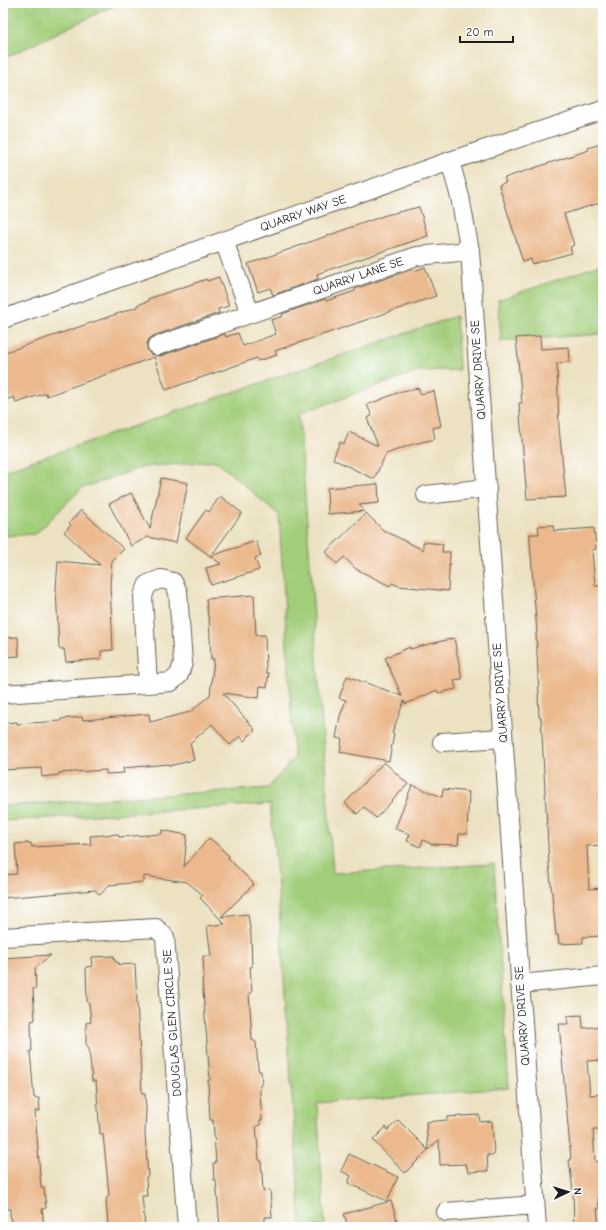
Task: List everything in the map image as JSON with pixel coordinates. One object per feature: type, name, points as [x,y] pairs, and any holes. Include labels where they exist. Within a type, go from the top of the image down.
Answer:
[{"type":"street","name":"QUARRY WAY SE","points":[[3,319],[450,161],[603,110]]},
{"type":"street","name":"QUARRY DRIVE SE","points":[[450,161],[460,197],[470,251],[537,1227]]},
{"type":"street","points":[[224,241],[250,313]]},
{"type":"street","name":"QUARRY LANE SE","points":[[157,346],[417,256],[470,251]]},
{"type":"street","points":[[426,495],[487,488]]},
{"type":"street","points":[[3,694],[148,684],[171,682],[179,675],[183,663],[178,592],[173,582],[161,579],[148,584],[143,596],[148,684]]},
{"type":"street","points":[[442,742],[503,738]]},
{"type":"street","name":"DOUGLAS GLEN CIRCLE SE","points":[[3,937],[156,928],[165,937],[187,1227]]},
{"type":"street","points":[[520,984],[603,976]]},
{"type":"street","points":[[446,1212],[535,1205]]},
{"type":"green space","points":[[3,3],[119,3],[3,59]]},
{"type":"green space","points":[[603,264],[603,334],[501,341],[498,300]]},
{"type":"green space","points":[[456,316],[459,370],[419,371],[299,414],[333,873],[494,864],[509,1088],[317,1103],[325,1227],[301,1227],[277,877],[270,804],[3,821],[3,806],[268,788],[294,758],[279,515],[216,461],[143,467],[82,488],[36,534],[3,536],[3,471]]},
{"type":"building","points":[[603,143],[603,202],[564,214],[574,245],[570,247],[572,253],[532,264],[531,259],[523,262],[499,185],[506,182],[504,178],[589,150],[588,148]]},
{"type":"building","points":[[419,207],[428,236],[317,274],[318,279],[273,295],[270,288],[258,292],[248,264],[386,215]]},
{"type":"building","points":[[425,267],[436,296],[275,351],[277,355],[258,361],[257,358],[166,390],[154,357],[47,396],[46,393],[16,403],[14,397],[3,401],[3,353],[137,307],[137,305],[149,301],[148,299],[207,279],[207,281],[219,277],[229,306],[218,309],[219,313],[153,336],[149,339],[147,344],[147,350],[150,354],[160,356],[225,334],[226,337],[238,333],[243,346],[276,334],[271,320],[283,316],[282,314],[325,299],[326,301],[355,291],[355,289],[413,269],[414,271]]},
{"type":"building","points":[[540,336],[541,349],[569,347],[570,362],[557,363],[559,428],[566,497],[527,499],[519,403],[522,403],[516,338]]},
{"type":"building","points":[[419,388],[420,394],[434,391],[441,426],[433,428],[435,439],[413,444],[386,454],[374,479],[333,459],[340,442],[344,444],[349,432],[378,446],[367,418],[372,416],[367,405],[402,391]]},
{"type":"building","points":[[161,478],[188,483],[176,543],[148,537],[131,546],[109,504],[131,493],[150,529]]},
{"type":"building","points":[[378,484],[379,503],[359,505],[365,511],[328,514],[327,488]]},
{"type":"building","points":[[220,496],[242,513],[211,556],[256,541],[261,556],[255,558],[259,570],[211,585],[206,568],[221,564],[186,538],[206,510],[209,512]]},
{"type":"building","points":[[81,510],[124,549],[112,561],[110,584],[113,650],[101,651],[101,659],[66,662],[64,649],[59,649],[56,589],[58,561],[100,565],[64,532],[71,525],[69,523]]},
{"type":"building","points":[[366,513],[383,530],[423,550],[423,542],[443,544],[442,552],[450,552],[448,591],[399,586],[392,583],[390,586],[356,569],[344,557],[337,564],[326,552]]},
{"type":"building","points":[[553,525],[554,531],[594,528],[596,549],[592,550],[595,586],[602,586],[603,596],[603,674],[601,674],[603,708],[603,845],[587,846],[589,889],[603,888],[603,936],[583,937],[583,943],[559,944],[558,935],[556,935],[549,864],[541,717],[539,717],[537,633],[530,534],[539,534],[538,526]]},
{"type":"building","points":[[254,595],[256,635],[265,635],[266,673],[269,673],[267,687],[260,686],[259,698],[223,693],[255,730],[244,741],[240,736],[230,745],[212,724],[190,743],[194,760],[169,766],[169,764],[123,768],[124,773],[106,774],[106,770],[59,773],[59,775],[42,777],[41,768],[3,770],[3,723],[17,722],[17,724],[61,721],[61,719],[82,717],[83,720],[149,714],[150,722],[190,712],[210,695],[214,659],[211,659],[209,617],[206,599]]},
{"type":"building","points":[[18,637],[19,656],[3,657],[3,638]]},
{"type":"building","points":[[454,638],[462,679],[454,680],[456,689],[438,693],[437,690],[406,704],[404,701],[392,733],[394,734],[389,761],[340,752],[342,739],[336,738],[340,716],[346,700],[339,698],[347,676],[402,696],[385,658],[410,647],[410,649]]},
{"type":"building","points":[[384,762],[408,784],[376,818],[364,807],[357,814],[345,803]]},
{"type":"building","points":[[412,785],[442,797],[443,789],[469,792],[467,834],[459,834],[458,845],[431,844],[423,840],[420,847],[407,841],[410,834],[395,829]]},
{"type":"building","points":[[162,830],[187,835],[184,867],[209,838],[222,848],[221,849],[229,856],[228,858],[254,884],[221,917],[248,914],[251,936],[252,967],[250,967],[252,993],[249,993],[252,1040],[256,1042],[258,1068],[259,1071],[261,1071],[262,1085],[260,1085],[260,1094],[262,1120],[260,1120],[260,1125],[256,1126],[259,1160],[261,1160],[263,1191],[270,1190],[272,1217],[265,1217],[265,1227],[220,1227],[216,1180],[214,1180],[213,1163],[216,1163],[213,1120],[210,1120],[208,1080],[210,1080],[202,979],[204,979],[203,956],[211,956],[207,926],[225,924],[200,898],[203,895],[187,882],[144,876],[144,882],[109,885],[100,895],[95,890],[3,898],[3,875],[17,874],[15,844],[31,843],[32,847],[91,844],[90,836],[118,834],[119,837],[162,834]]},
{"type":"building","points":[[51,955],[35,968],[36,988],[33,989],[35,1020],[31,1021],[32,1051],[30,1051],[34,1098],[39,1098],[40,1111],[35,1111],[41,1188],[44,1188],[46,1208],[42,1209],[44,1227],[11,1227],[10,1209],[3,1209],[3,958]]},
{"type":"building","points":[[114,956],[115,962],[118,962],[119,965],[135,964],[142,1093],[145,1093],[146,1110],[145,1133],[148,1176],[146,1177],[147,1196],[142,1196],[145,1227],[108,1227],[106,1200],[109,1194],[103,1134],[100,1134],[96,1081],[92,1081],[89,1048],[86,1044],[86,1023],[91,1022],[89,1004],[87,1001],[86,967],[93,966],[92,957]]},
{"type":"building","points":[[582,1015],[583,1028],[603,1026],[603,1060],[587,1061],[590,1095],[603,1094],[603,1129],[593,1129],[595,1162],[603,1161],[603,1196],[598,1196],[599,1209],[597,1209],[599,1227],[574,1227],[573,1191],[569,1160],[571,1160],[559,1024],[568,1024],[567,1016]]},
{"type":"building","points":[[479,1115],[480,1122],[492,1121],[494,1155],[487,1155],[488,1171],[468,1172],[466,1164],[440,1165],[439,1140],[428,1150],[426,1122],[447,1120],[447,1117]]},
{"type":"building","points":[[398,1120],[428,1150],[405,1173],[373,1140],[386,1127],[388,1130]]},
{"type":"building","points":[[349,1154],[398,1177],[387,1201],[348,1183],[351,1176],[341,1171]]},
{"type":"building","points":[[391,1201],[399,1227],[348,1227],[344,1214]]}]
